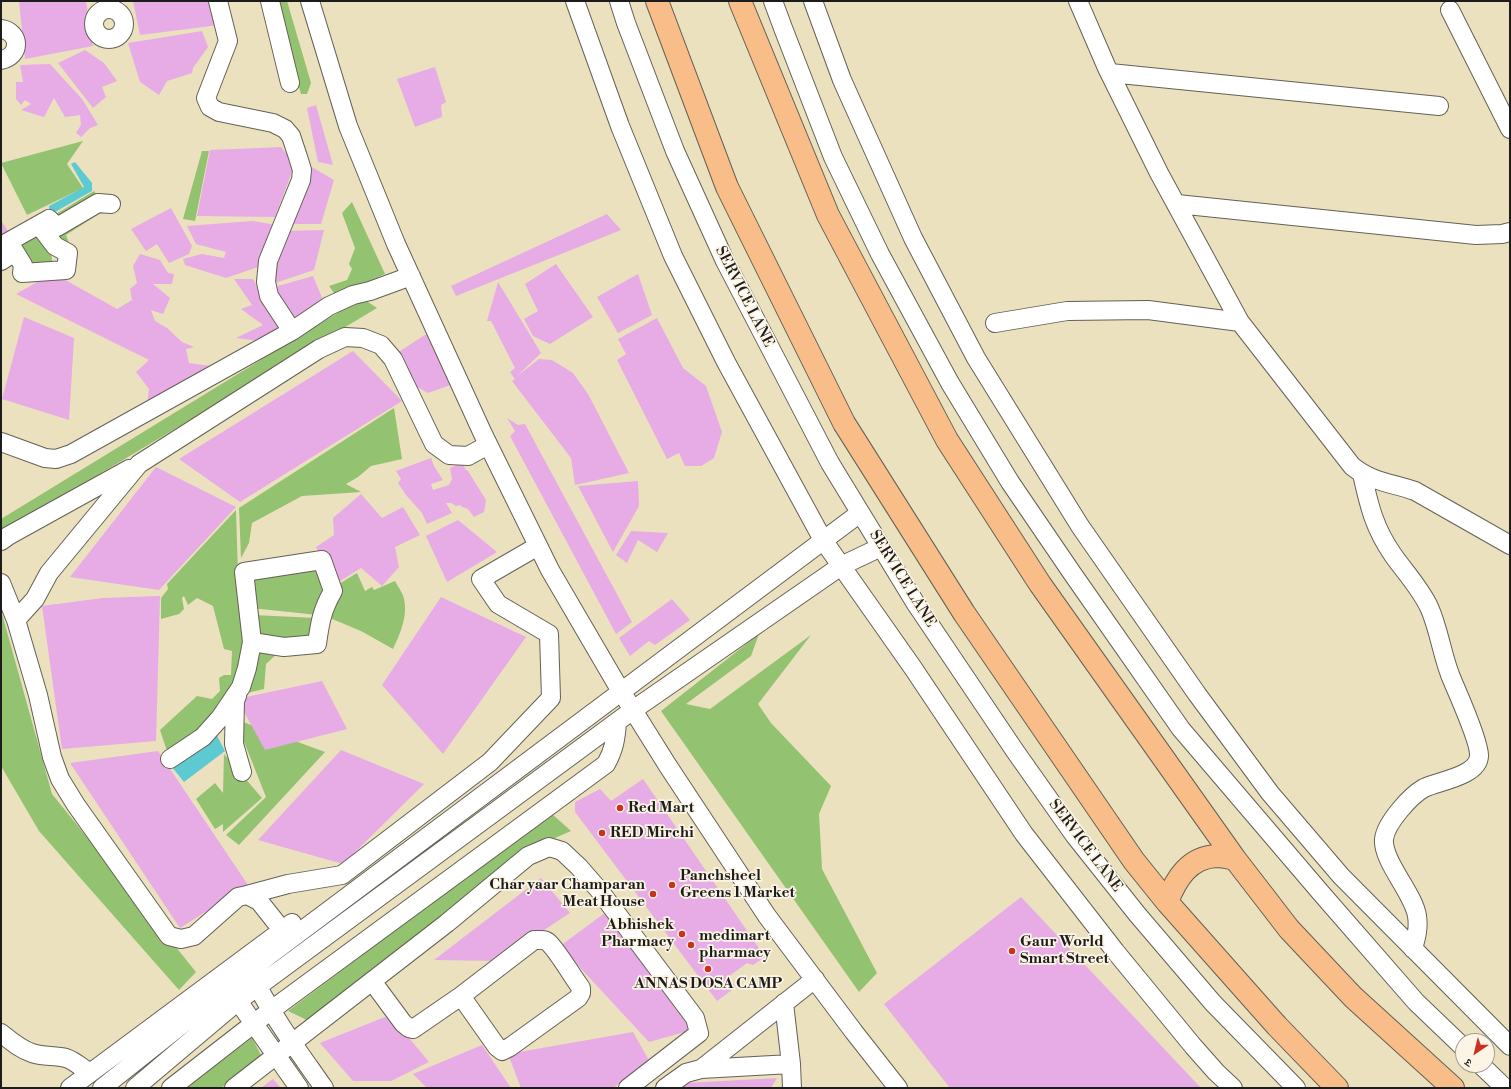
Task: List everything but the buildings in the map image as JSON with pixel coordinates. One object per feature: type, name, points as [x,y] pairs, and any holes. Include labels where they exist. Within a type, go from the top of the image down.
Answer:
[{"type":"main road","points":[[657,1],[727,187],[844,423],[964,613],[1134,861],[1167,902],[1277,1026],[1337,1088]]},
{"type":"main road","points":[[740,1],[828,215],[947,440],[1040,584],[1235,859],[1289,929],[1353,997],[1453,1088]]},
{"type":"main road","points":[[1167,902],[1173,885],[1180,874],[1188,866],[1206,857],[1212,856],[1235,859]]},
{"type":"street","points":[[218,1],[228,41],[206,98],[210,107],[219,112],[273,123],[285,129],[291,136],[302,170],[300,180],[268,261],[266,282],[269,296],[292,331]]},
{"type":"street","points":[[270,1],[290,84]]},
{"type":"street","points":[[310,1],[348,126],[411,276],[488,445],[550,570],[618,687],[767,916],[898,1088]]},
{"type":"street","points":[[576,1],[620,126],[672,256],[726,362],[823,540],[913,668],[1024,834],[1149,993],[1228,1086]]},
{"type":"street","name":"SERVICE LANE","points":[[620,1],[626,23],[675,151],[725,261],[830,463],[916,604],[1015,751],[1075,836],[1137,914],[1213,1003],[1296,1088]]},
{"type":"street","points":[[773,1],[833,157],[880,254],[950,383],[1010,482],[1181,729],[1321,894],[1416,1002],[1455,1039]]},
{"type":"street","points":[[813,1],[842,80],[913,238],[976,358],[1080,526],[1197,694],[1270,793],[1341,876],[1510,1046]]},
{"type":"street","points":[[1078,1],[1110,73],[1159,173],[1240,322],[1352,466],[1362,474],[1373,479],[1400,486],[1415,492],[1510,546]]},
{"type":"street","points":[[1450,10],[1510,129]]},
{"type":"street","points":[[1,29],[8,30],[12,33],[16,43],[14,53],[1,60]]},
{"type":"street","points":[[1110,73],[1438,106]]},
{"type":"street","points":[[39,225],[55,246],[68,252],[66,270],[22,273],[23,265],[8,257],[8,242],[49,219],[57,227],[98,203],[111,204]]},
{"type":"street","points":[[1177,204],[1476,235],[1502,234],[1510,232]]},
{"type":"street","points":[[1,442],[45,458],[56,459],[71,454],[292,331],[329,306],[353,295],[370,291],[411,276]]},
{"type":"street","points":[[995,323],[1067,311],[1148,310],[1240,322]]},
{"type":"street","points":[[1,541],[138,464],[319,349],[345,337],[363,338],[381,344],[393,359],[434,444],[450,455],[468,456],[488,445]]},
{"type":"street","points":[[16,620],[35,599],[49,573],[138,464]]},
{"type":"street","points":[[1362,474],[1374,522],[1392,554],[1422,593],[1430,608],[1437,626],[1446,665],[1470,725],[1479,757],[1469,772],[1424,788],[1414,795],[1394,819],[1386,832],[1384,841],[1386,852],[1402,885],[1413,902],[1417,915],[1418,926],[1413,949]]},
{"type":"street","points":[[70,1088],[282,930],[860,513]]},
{"type":"street","points":[[1,583],[16,620],[38,695],[52,757],[60,779],[76,805],[168,936],[180,939],[194,936],[238,897],[288,884],[342,875],[490,762],[551,698],[549,634],[498,604],[481,579],[538,546]]},
{"type":"street","points":[[135,1088],[238,1001],[633,710],[841,566],[881,547]]},
{"type":"street","points":[[242,772],[234,744],[235,701],[242,687],[252,642],[244,572],[322,560],[333,592],[320,619],[317,644],[284,647],[252,642]]},
{"type":"street","points":[[170,759],[203,737],[220,718],[242,687]]},
{"type":"street","points":[[102,1088],[272,953],[618,687]]},
{"type":"street","points":[[171,1088],[270,1010],[606,764],[613,753],[616,740],[617,722]]},
{"type":"street","points":[[234,1088],[447,923],[528,856],[548,847],[562,851],[579,867],[599,890],[695,1018],[699,1033],[628,1088]]},
{"type":"street","points":[[247,895],[259,901],[282,930]]},
{"type":"street","points":[[372,981],[403,1023],[409,1028],[413,1029],[461,996],[534,940],[549,943],[581,988],[581,993],[578,998],[510,1047],[502,1051],[497,1047],[461,996]]},
{"type":"street","points":[[701,1069],[815,979]]},
{"type":"street","points":[[258,987],[270,1010],[324,1088]]},
{"type":"street","points":[[238,1001],[299,1088]]},
{"type":"street","points":[[784,1003],[791,1064],[792,1088]]},
{"type":"street","points":[[175,1030],[186,1045]]},
{"type":"street","points":[[1,1033],[16,1046],[34,1054],[66,1058],[90,1073]]},
{"type":"street","points":[[664,1088],[686,1073],[701,1069],[791,1064]]},
{"type":"street","points":[[1489,1073],[1505,1088]]},
{"type":"green space","points":[[287,1],[311,83],[307,94],[301,94],[275,3]]},
{"type":"green space","points":[[83,141],[67,164],[83,188],[27,215],[1,163]]},
{"type":"green space","points":[[202,151],[209,151],[195,221],[183,219]]},
{"type":"green space","points":[[94,191],[100,199],[58,222],[53,216]]},
{"type":"green space","points":[[352,202],[385,274],[336,296],[329,286],[347,280],[352,269],[349,264],[355,248],[342,213]]},
{"type":"green space","points":[[108,208],[66,235],[72,251],[51,234]]},
{"type":"green space","points":[[37,235],[48,252],[51,251],[53,269],[27,264],[29,258],[21,243]]},
{"type":"green space","points":[[362,298],[377,308],[1,533],[1,519]]},
{"type":"green space","points":[[394,408],[402,459],[371,466],[358,477],[346,484],[361,492],[302,496],[252,523],[249,543],[241,558],[239,508]]},
{"type":"green space","points":[[236,510],[239,607],[245,668],[215,717],[169,757],[160,730],[197,696],[212,699],[220,691],[219,678],[224,675],[231,675],[232,651],[224,649],[213,606],[197,598],[188,605],[184,596],[182,598],[184,609],[179,614],[161,619],[161,598],[168,589],[167,584]]},
{"type":"green space","points":[[322,564],[330,594],[318,615],[251,608],[245,573]]},
{"type":"green space","points":[[357,573],[365,591],[372,587],[374,590],[395,581],[403,594],[405,605],[404,618],[401,631],[393,649],[361,631],[325,616],[339,584]]},
{"type":"green space","points":[[1,610],[52,794],[196,972],[179,990],[39,831],[1,766]]},
{"type":"green space","points":[[254,615],[316,618],[315,642],[254,636]]},
{"type":"green space","points":[[759,634],[751,656],[686,704],[710,709],[811,635],[758,704],[771,723],[831,786],[819,814],[822,869],[877,973],[859,992],[661,711]]},
{"type":"green space","points":[[256,645],[281,650],[266,664],[264,689],[243,694]]},
{"type":"green space","points":[[235,719],[325,752],[239,845],[226,835],[266,797]]},
{"type":"green space","points":[[224,754],[262,798],[223,832],[223,824],[215,829],[196,799],[215,783],[223,793]]},
{"type":"green space","points":[[551,813],[571,831],[532,848],[309,1021],[288,1011]]},
{"type":"green space","points":[[252,1038],[262,1057],[221,1088],[186,1088]]},
{"type":"water","points":[[75,162],[92,183],[92,191],[55,212],[49,210],[49,206],[84,187],[71,164]]},
{"type":"water","points":[[215,732],[225,751],[184,782],[171,766]]},
{"type":"place","name":"Red Mart","points":[[620,808]]},
{"type":"place","name":"RED Mirchi","points":[[602,833]]},
{"type":"place","name":"Panchsheel Greens 1 Market","points":[[672,885]]},
{"type":"place","name":"Char yaar Champaran Meat House","points":[[653,894]]},
{"type":"place","name":"Abhishek Pharmacy","points":[[682,934]]},
{"type":"place","name":"medimart pharmacy","points":[[691,945]]},
{"type":"place","name":"Gaur World Smart Street","points":[[1012,951]]},
{"type":"place","name":"ANNAS DOSA CAMP","points":[[708,969]]}]
